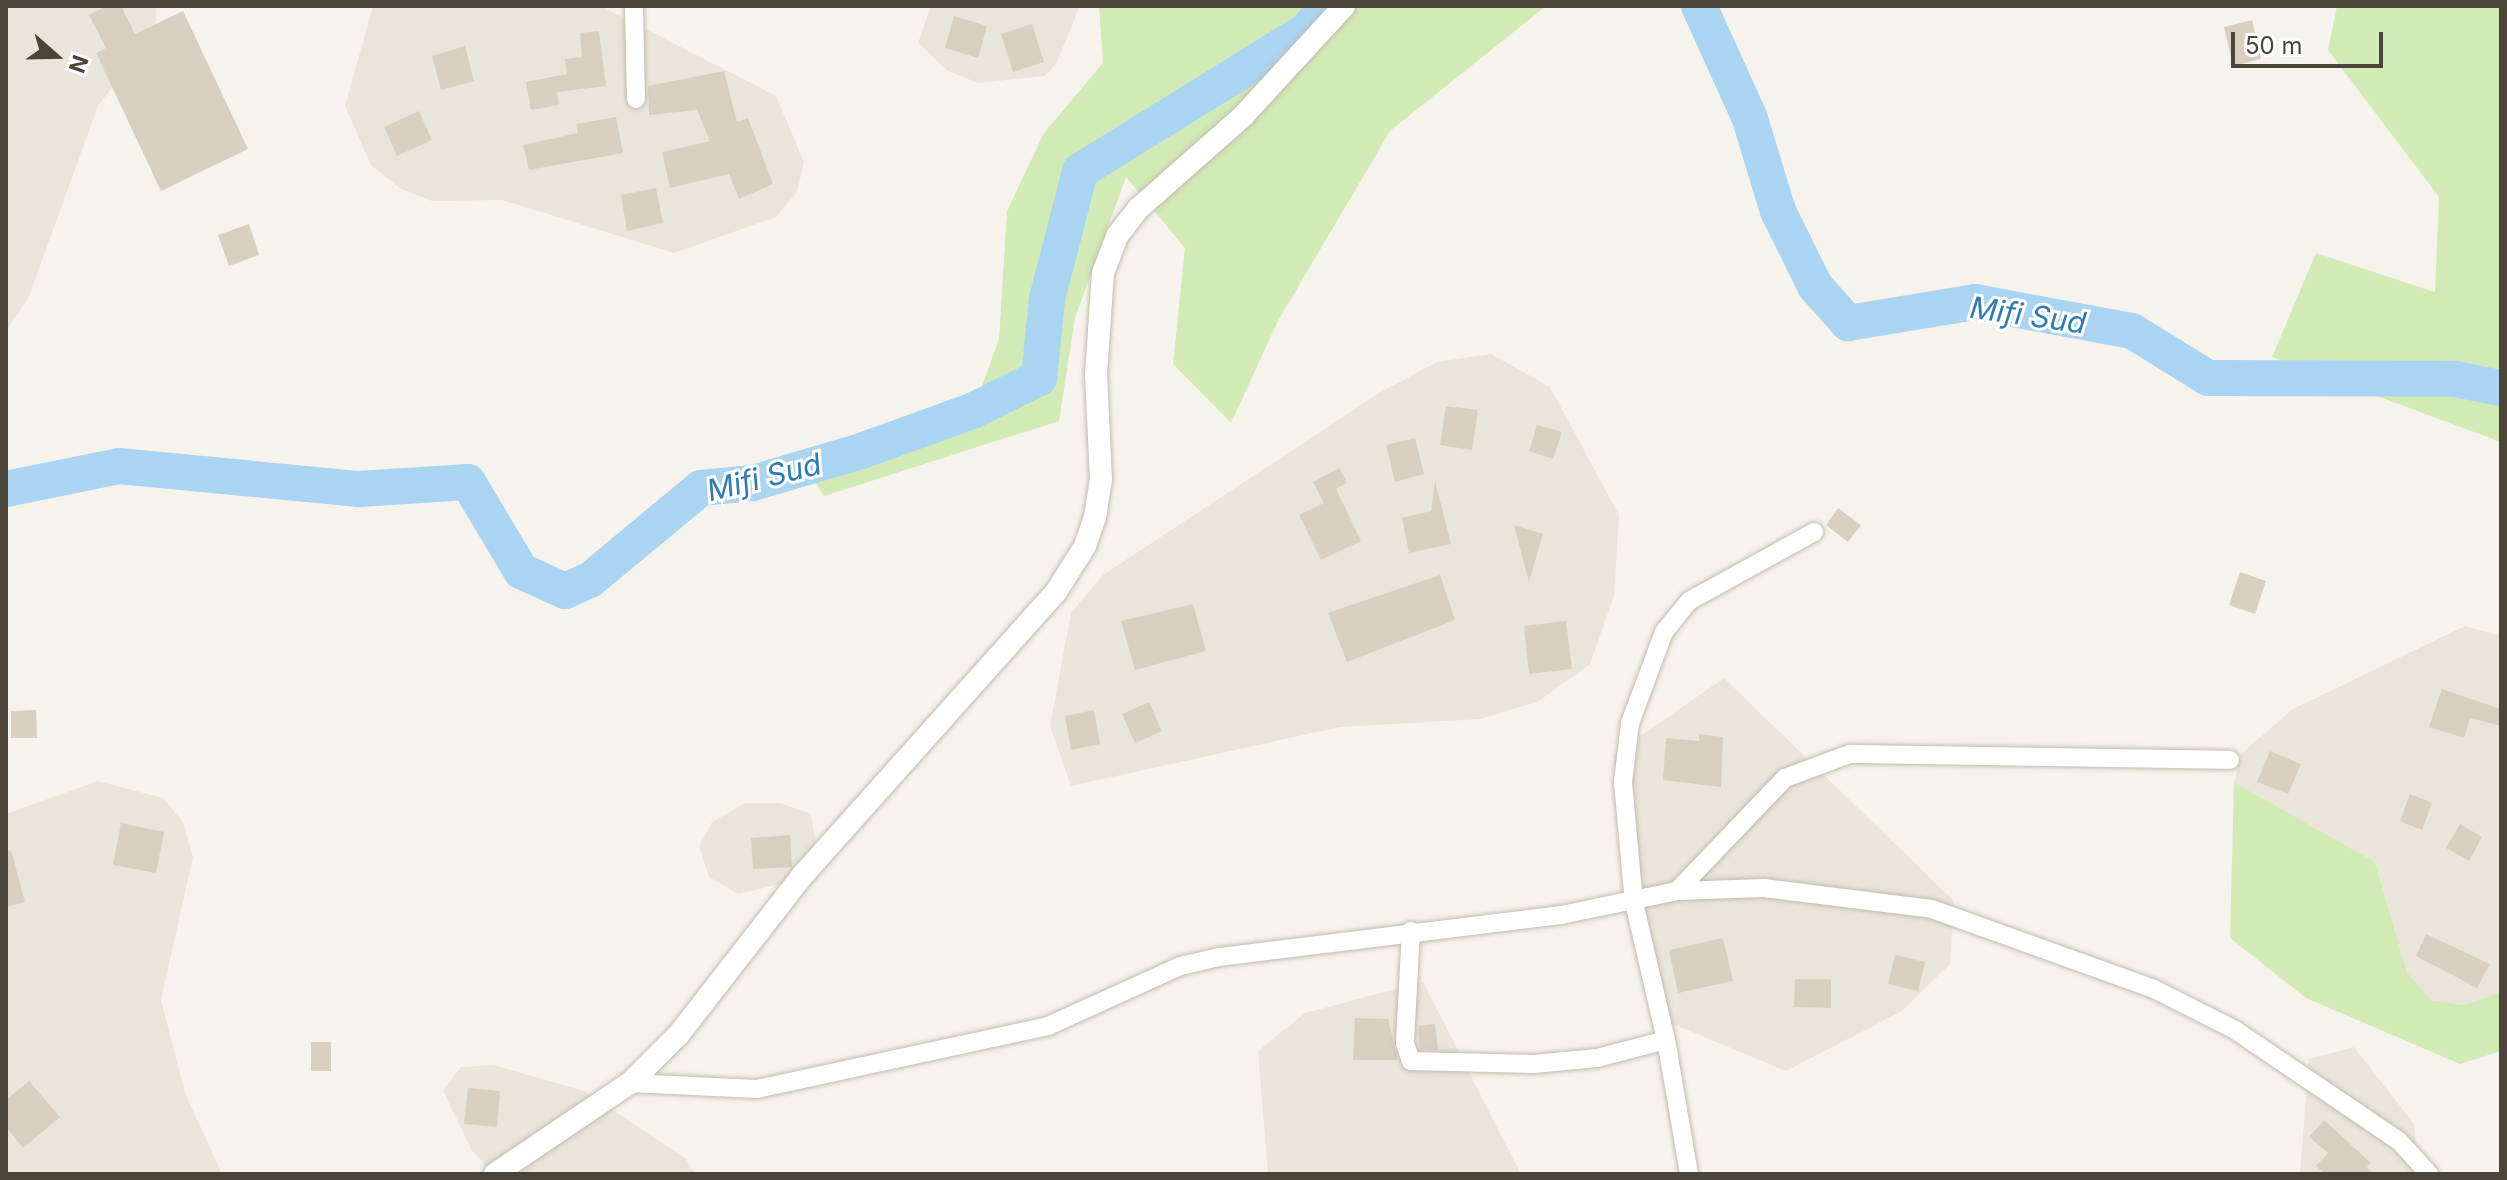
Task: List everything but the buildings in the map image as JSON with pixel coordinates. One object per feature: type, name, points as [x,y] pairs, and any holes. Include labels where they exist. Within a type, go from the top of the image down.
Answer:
[{"type":"street","points":[[634,6],[636,99]]},
{"type":"street","points":[[495,1174],[630,1083],[679,1034],[802,876],[1056,592],[1085,546],[1095,517],[1101,480],[1096,375],[1103,273],[1117,236],[1138,209],[1243,116],[1344,6]]},
{"type":"street","points":[[1689,1174],[1666,1040],[1634,903],[1623,782],[1630,723],[1664,632],[1702,593],[1814,532]]},
{"type":"street","points":[[1677,891],[1785,778],[1850,754],[2230,760]]},
{"type":"street","points":[[630,1083],[757,1089],[1048,1026],[1180,966],[1219,957],[1634,903],[1677,891],[1814,891],[1932,909],[2124,976],[2235,1030],[2399,1141],[2429,1174]]},
{"type":"street","points":[[1411,931],[1405,1043],[1411,1061],[1534,1064],[1597,1058],[1666,1040]]},
{"type":"shaded area","points":[[6,6],[156,6],[156,29],[98,106],[28,299],[6,331]]},
{"type":"shaded area","points":[[373,6],[601,6],[776,96],[804,162],[797,192],[776,217],[674,253],[502,200],[432,201],[401,189],[371,165],[345,106]]},
{"type":"shaded area","points":[[931,6],[1080,6],[1056,64],[1045,76],[978,83],[948,71],[918,43]]},
{"type":"shaded area","points":[[1491,354],[1550,387],[1619,515],[1614,596],[1590,664],[1539,701],[1481,719],[1340,727],[1071,786],[1050,726],[1071,613],[1103,575],[1379,393],[1437,362]]},
{"type":"shaded area","points":[[2465,626],[2501,636],[2501,992],[2463,1005],[2431,1000],[2407,972],[2375,862],[2234,782],[2241,754],[2293,709]]},
{"type":"shaded area","points":[[1724,678],[1954,901],[1950,964],[1902,1011],[1786,1071],[1671,1023],[1653,958],[1613,755]]},
{"type":"shaded area","points":[[98,781],[163,798],[183,822],[193,857],[161,1000],[185,1093],[222,1174],[6,1174],[6,814]]},
{"type":"shaded area","points":[[745,803],[780,803],[811,814],[816,845],[804,878],[738,894],[709,877],[699,846],[712,822]]},
{"type":"shaded area","points":[[1423,982],[1521,1174],[1268,1174],[1258,1051],[1305,1013]]},
{"type":"shaded area","points":[[2354,1047],[2414,1124],[2418,1157],[2410,1174],[2300,1174],[2309,1059]]},
{"type":"shaded area","points":[[493,1065],[584,1091],[685,1158],[695,1174],[494,1174],[472,1151],[443,1090],[461,1067]]},
{"type":"green space","points":[[1099,6],[1546,6],[1390,131],[1278,321],[1231,423],[1173,364],[1185,248],[1126,177],[1075,318],[1059,421],[824,496],[798,454],[978,397],[999,339],[1007,211],[1044,133],[1103,63]]},
{"type":"green space","points":[[2337,6],[2501,6],[2501,442],[2272,357],[2316,253],[2435,292],[2439,197],[2328,50]]},
{"type":"green space","points":[[2234,782],[2375,862],[2407,972],[2431,1000],[2463,1005],[2501,992],[2501,1051],[2460,1064],[2306,998],[2230,938]]},
{"type":"waterway","name":"Mifi Sud","points":[[6,489],[119,466],[359,489],[468,482],[521,571],[565,591],[590,580],[701,488],[753,483],[861,451],[972,411],[1039,378],[1047,299],[1080,171],[1307,30],[1328,6]]},
{"type":"waterway","name":"Mifi Sud","points":[[1699,6],[1749,116],[1778,211],[1815,286],[1848,323],[1975,302],[2132,331],[2208,378],[2455,379],[2501,388]]}]
